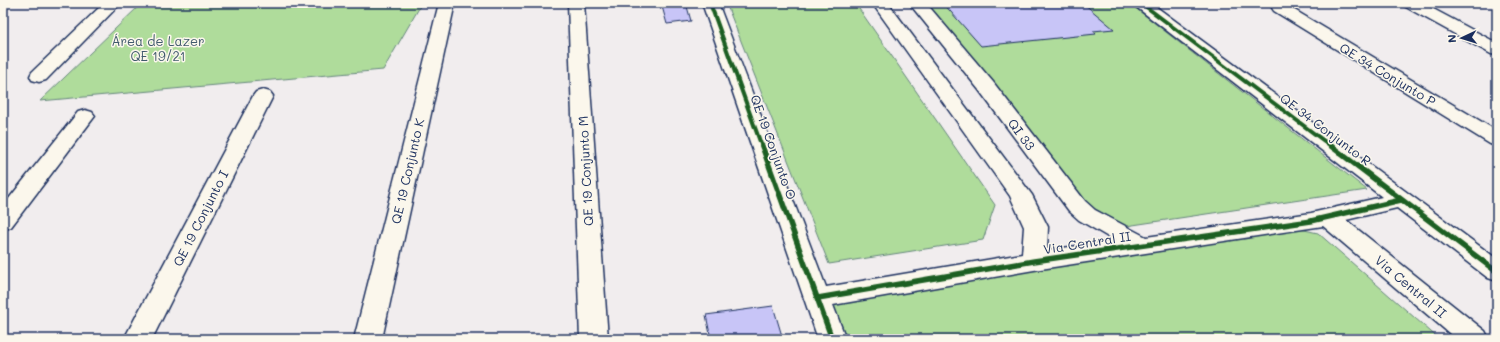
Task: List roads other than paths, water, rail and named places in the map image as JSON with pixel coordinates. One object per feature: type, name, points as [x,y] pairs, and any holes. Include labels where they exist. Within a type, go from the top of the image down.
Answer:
[{"type":"street","points":[[39,76],[113,3]]},
{"type":"street","name":"QE 19 Conjunto K","points":[[368,339],[447,3]]},
{"type":"street","name":"QE 19 Conjunto M","points":[[576,3],[594,339]]},
{"type":"street","name":"QE 19 Conjunto O","points":[[710,3],[818,298]]},
{"type":"street","points":[[880,3],[1021,195],[1036,227],[1034,261]]},
{"type":"street","name":"QI 33","points":[[917,3],[986,86],[1077,206],[1087,215],[1142,245]]},
{"type":"street","name":"QE 34 Conjunto R","points":[[1141,3],[1497,272]]},
{"type":"street","points":[[1410,3],[1497,50]]},
{"type":"street","name":"QE 34 Conjunto P","points":[[1280,8],[1497,140]]},
{"type":"street","points":[[944,90],[986,86]]},
{"type":"street","name":"QE 19 Conjunto I","points":[[138,339],[263,96]]},
{"type":"street","points":[[3,222],[85,116]]},
{"type":"street","name":"Via Central II","points":[[818,298],[1034,261],[1328,218],[1401,200]]},
{"type":"street","name":"Via Central II","points":[[1328,218],[1475,339]]},
{"type":"street","points":[[818,298],[832,339]]},
{"type":"park label","name":"Área de Lazer QE 19/21","points":[[158,48]]}]
